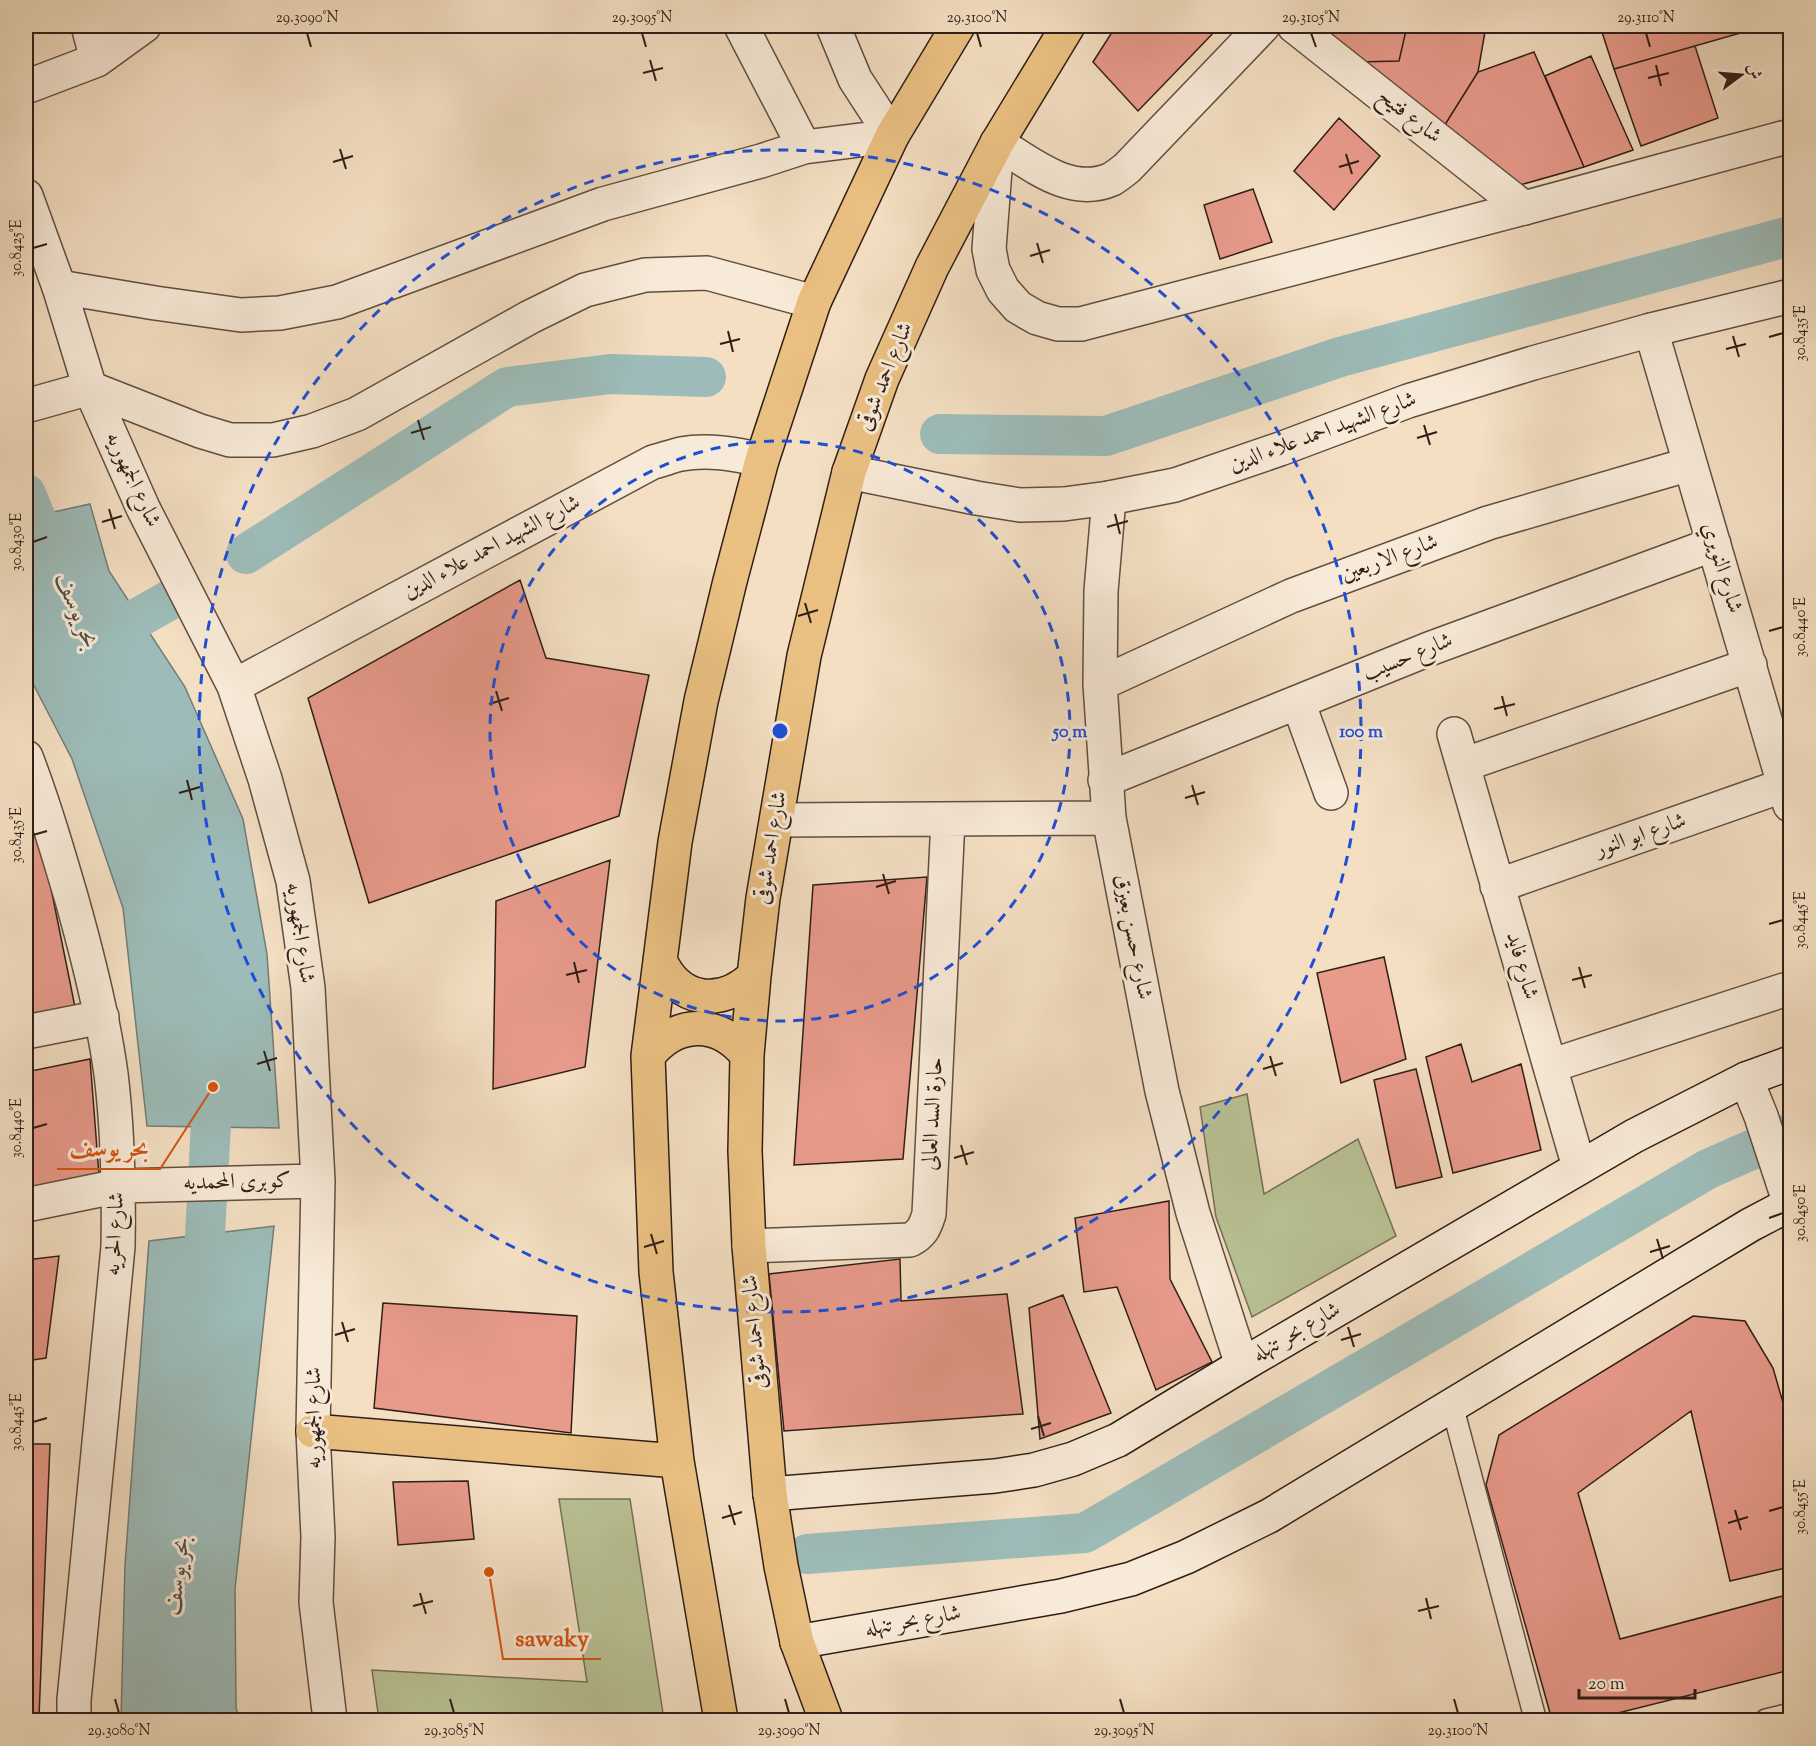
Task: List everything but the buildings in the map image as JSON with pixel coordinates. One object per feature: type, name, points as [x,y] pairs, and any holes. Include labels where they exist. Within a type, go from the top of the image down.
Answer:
[{"type":"main road","points":[[721,1720],[677,1461],[656,1272],[648,1056],[675,842],[701,702],[762,460],[814,302],[892,136],[958,26]]},
{"type":"main road","name":"شارع احمد شوقى","points":[[826,1720],[797,1642],[781,1566],[770,1494],[749,1246],[746,1151],[747,1055],[763,898],[804,656],[849,472],[886,368],[932,267],[997,142],[1068,26]]},
{"type":"main road","points":[[660,960],[674,982],[697,995],[713,997],[728,994],[742,987],[754,976]]},
{"type":"main road","points":[[648,1056],[657,1044],[669,1036],[683,1030],[697,1028],[726,1035],[747,1055]]},
{"type":"main road","points":[[313,1431],[677,1461]]},
{"type":"street","points":[[88,26],[97,60]]},
{"type":"street","points":[[26,87],[97,60],[144,26]]},
{"type":"street","points":[[741,26],[804,147]]},
{"type":"street","points":[[59,287],[241,315],[280,313],[337,302],[603,204],[804,147],[892,136],[855,79],[834,26]]},
{"type":"street","points":[[1263,26],[1127,168],[1112,179],[1085,185],[1058,180],[997,142],[989,249],[993,270],[1003,290],[1018,307],[1037,318],[1058,324],[1081,324],[1791,136]]},
{"type":"street","name":"شارع فتيح","points":[[1294,26],[1524,208]]},
{"type":"street","name":"شارع الجمهوريه","points":[[26,196],[59,287],[90,388],[143,508],[234,686],[266,779],[293,881],[308,988],[318,1182],[313,1431],[318,1537],[316,1602],[330,1720]]},
{"type":"street","points":[[26,406],[90,388],[200,431],[230,440],[273,440],[312,431],[357,414],[530,317],[585,290],[645,275],[707,273],[814,302]]},
{"type":"street","name":"شارع الشهيد احمد علاء الدين","points":[[849,472],[1020,505],[1064,504],[1109,498],[1175,485],[1408,401],[1533,363],[1651,330],[1791,296]]},
{"type":"street","name":"شارع النويري","points":[[1651,330],[1789,791]]},
{"type":"street","name":"شارع الشهيد احمد علاء الدين","points":[[234,686],[653,462],[680,454],[708,451],[762,460]]},
{"type":"street","name":"شارع الاربعين","points":[[1100,684],[1302,592],[1488,523],[1690,464]]},
{"type":"street","name":"شارع حسن بعيزق","points":[[1109,498],[1101,591],[1100,684],[1109,818],[1162,1091],[1193,1214],[1242,1365]]},
{"type":"street","name":"شارع حسيب","points":[[1105,780],[1428,649],[1714,544]]},
{"type":"street","points":[[1462,765],[1750,665]]},
{"type":"street","points":[[1298,702],[1331,793]]},
{"type":"street","name":"شارع فايد","points":[[1454,734],[1579,1167]]},
{"type":"street","name":"شارع الحريه","points":[[26,757],[32,789],[82,934],[102,1017],[111,1073],[119,1186],[118,1247],[74,1700],[74,1720]]},
{"type":"street","name":"شارع ابو النور","points":[[1497,886],[1789,791]]},
{"type":"street","points":[[777,820],[1109,818]]},
{"type":"street","name":"حارة السد العالى","points":[[749,1246],[910,1240],[920,1235],[926,1224],[929,1214],[948,819]]},
{"type":"street","points":[[1550,1066],[1784,990]]},
{"type":"street","points":[[26,1032],[102,1017]]},
{"type":"street","name":"شارع بحر تنهله","points":[[770,1494],[996,1476],[1035,1470],[1063,1462],[1118,1440],[1634,1136],[1746,1078],[1791,1063]]},
{"type":"street","points":[[1746,1078],[1788,1195]]},
{"type":"street","name":"كوبرى المحمديه","points":[[26,1205],[119,1186],[318,1182]]},
{"type":"street","name":"شارع بحر تنهله","points":[[797,1642],[1061,1596],[1131,1579],[1186,1557],[1269,1516],[1750,1225],[1788,1195]]},
{"type":"lane","points":[[1452,1405],[1535,1718]]},
{"type":"lane","points":[[1766,1720],[1791,1714]]},
{"type":"green space","points":[[1247,1094],[1264,1194],[1358,1139],[1396,1236],[1252,1317],[1216,1217],[1200,1107]]},
{"type":"green space","points":[[559,1499],[630,1499],[664,1720],[379,1720],[372,1670],[587,1682]]},
{"type":"water","points":[[90,504],[109,571],[185,687],[243,819],[267,954],[279,1128],[147,1126],[123,908],[72,759],[26,670],[26,518]]},
{"type":"water","points":[[274,1226],[235,1589],[236,1708],[240,1720],[121,1720],[125,1565],[149,1241]]},
{"type":"waterway","points":[[940,434],[1106,436],[1340,357],[1790,236]]},
{"type":"waterway","points":[[246,554],[507,387],[610,374],[706,377]]},
{"type":"waterway","name":"بحر يوسف","points":[[26,494],[55,566]]},
{"type":"waterway","points":[[92,644],[175,597]]},
{"type":"waterway","name":"بحر يوسف","points":[[202,1290],[213,1087],[211,1072]]},
{"type":"waterway","points":[[807,1554],[1085,1533],[1708,1169],[1790,1133]]},
{"type":"place","name":"بحر يوسف","points":[[213,1087]]},
{"type":"place","name":"sawaky","points":[[489,1572]]}]
